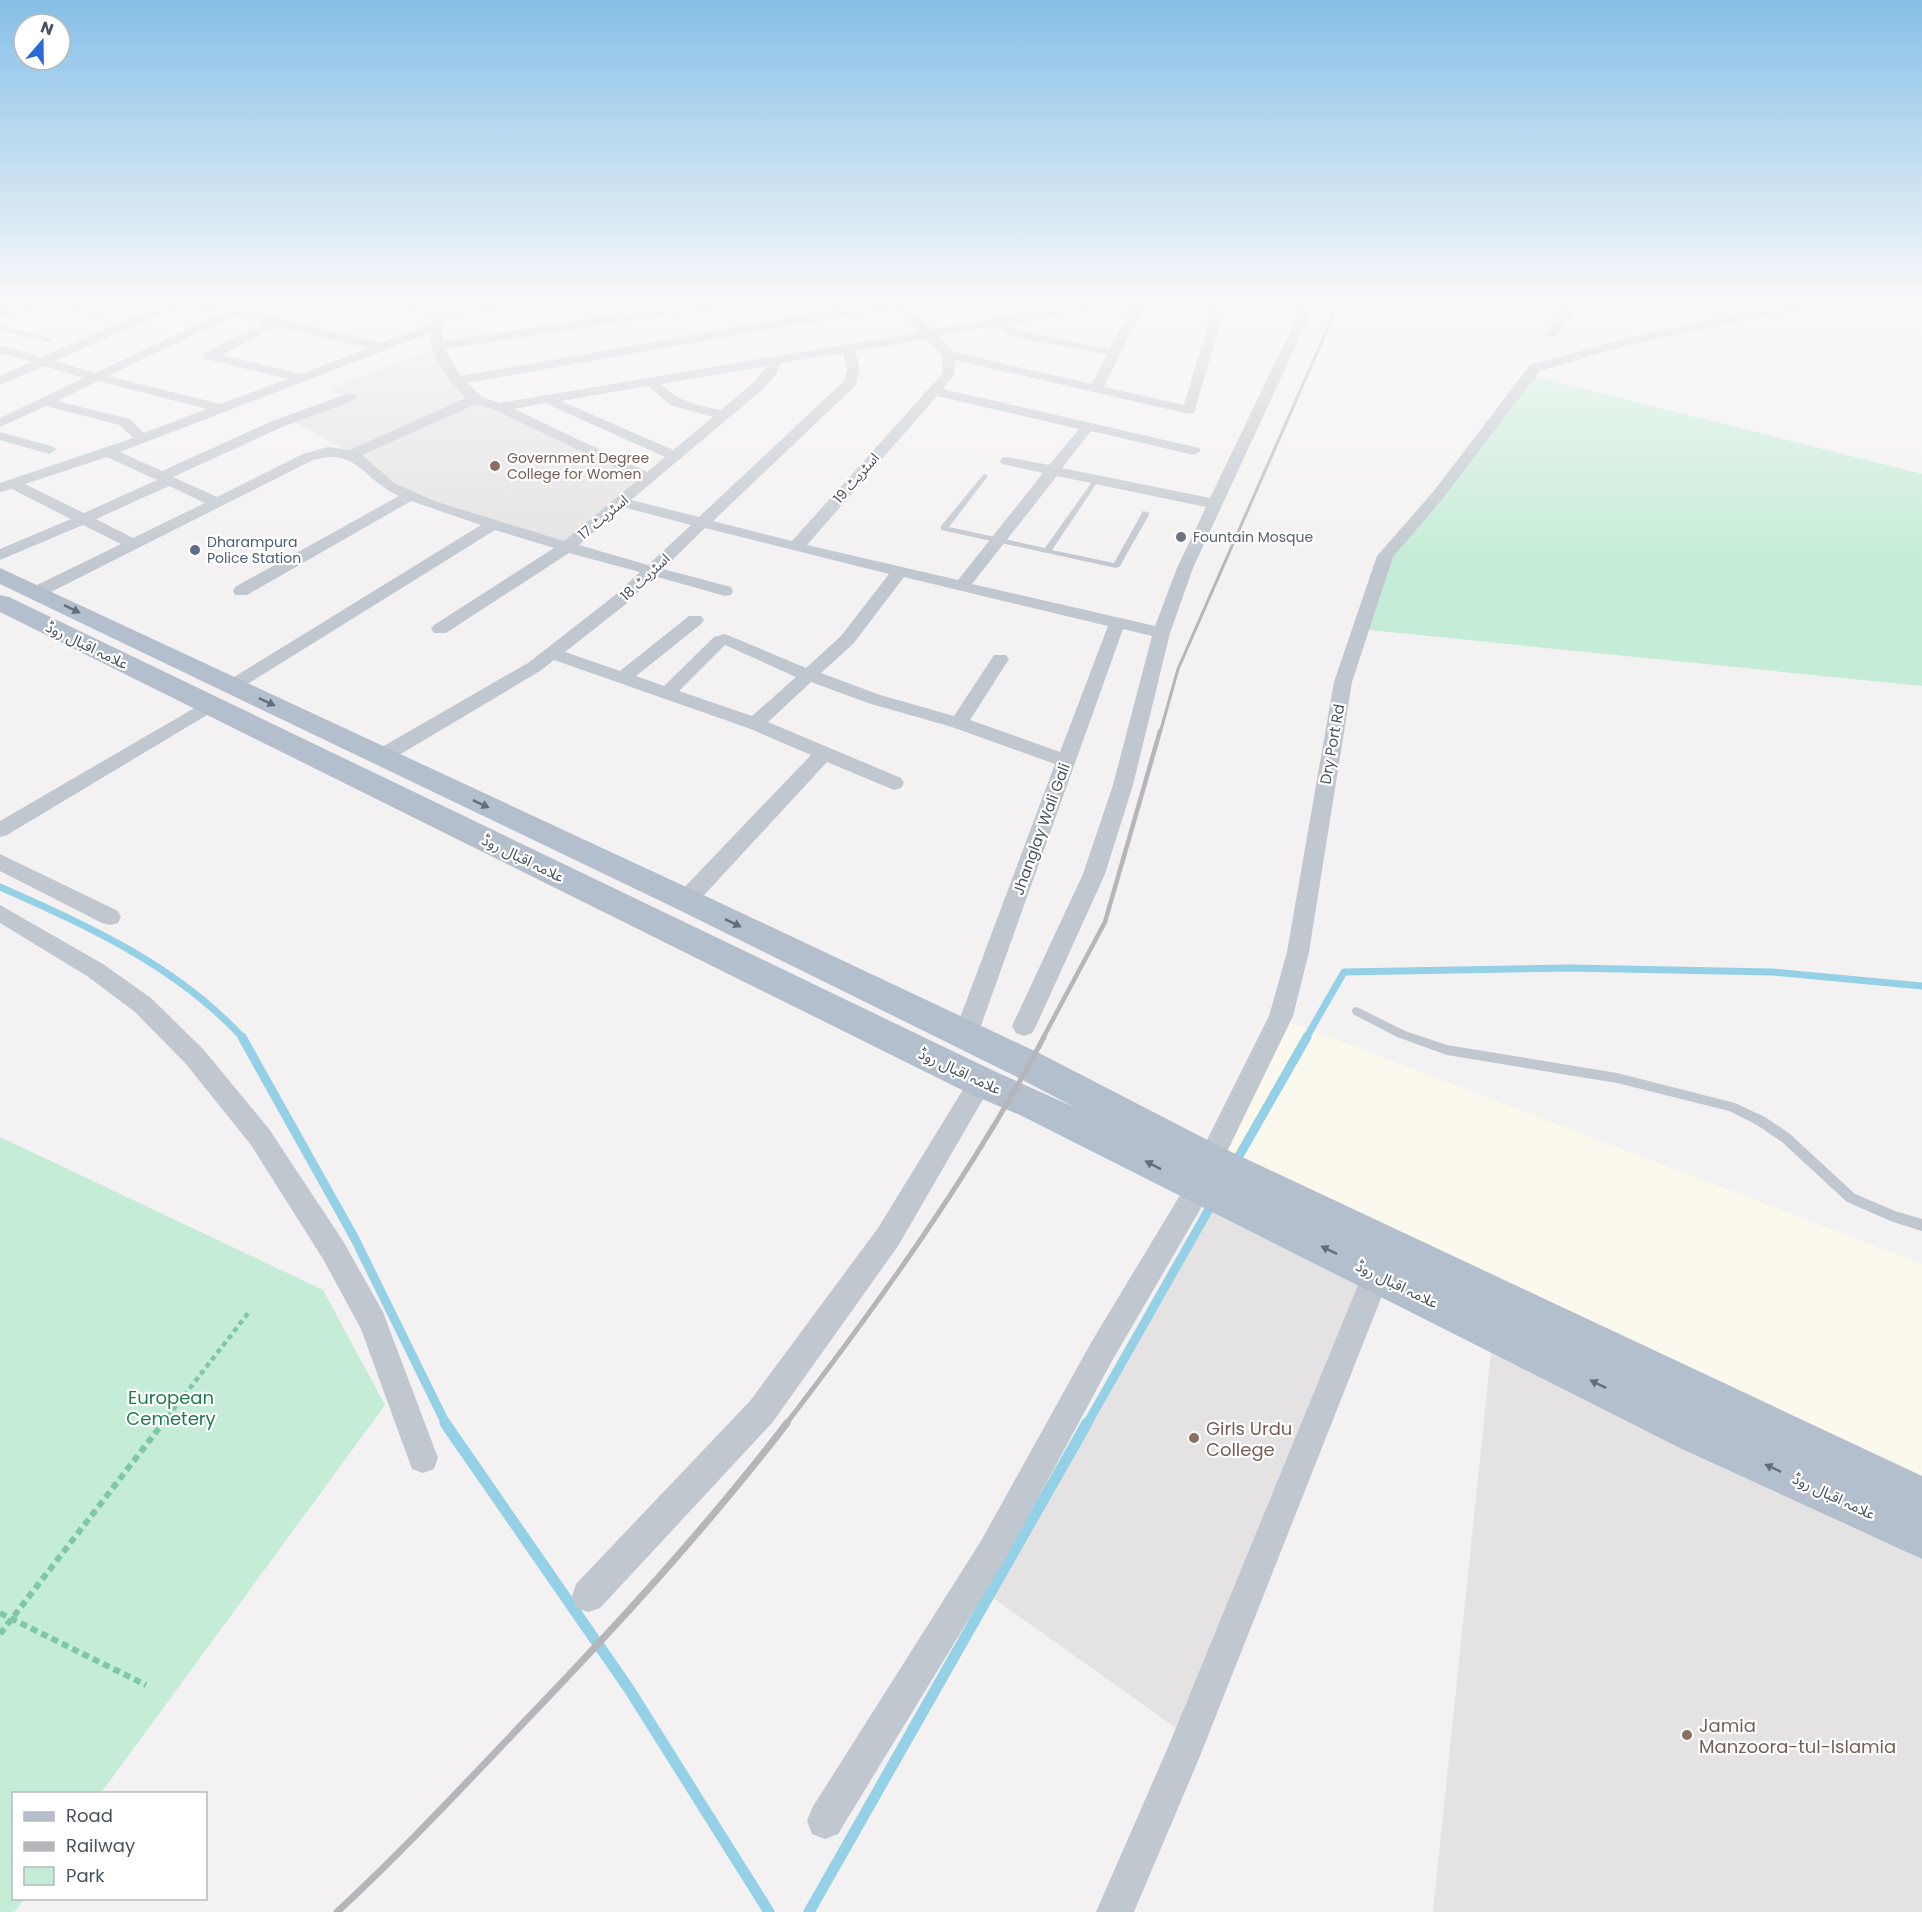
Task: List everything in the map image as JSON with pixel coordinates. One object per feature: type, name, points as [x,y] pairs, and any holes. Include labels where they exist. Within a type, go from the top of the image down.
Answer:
[{"type":"main road","name":"علامہ اقبال روڈ","points":[[0,575],[37,592],[221,695],[436,799],[981,1082],[1204,1174],[1922,1500]]},
{"type":"main road","name":"علامہ اقبال روڈ","points":[[0,602],[221,695],[382,756],[436,799],[687,900],[966,1034],[1377,1273],[1696,1432],[1922,1536]]},
{"type":"street","points":[[0,423],[71,389]]},
{"type":"street","points":[[146,389],[222,408]]},
{"type":"street","points":[[6,486],[108,452],[272,389]]},
{"type":"street","points":[[467,389],[476,399],[500,407],[648,478]]},
{"type":"street","points":[[500,407],[603,389]]},
{"type":"street","points":[[658,389],[665,398],[680,405],[723,415]]},
{"type":"street","name":"اسٹریٹ 17","points":[[440,629],[567,548],[754,389]]},
{"type":"street","name":"اسٹریٹ 18","points":[[382,756],[534,667],[620,600],[843,389]]},
{"type":"street","points":[[1106,389],[1189,410],[1195,389]]},
{"type":"street","points":[[1024,1026],[1094,874],[1123,785],[1161,633],[1185,568],[1267,389]]},
{"type":"street","name":"Dry Port Rd","points":[[825,1821],[992,1552],[1102,1352],[1204,1174],[1281,1016],[1298,952],[1343,682],[1385,556],[1438,495],[1519,389]]},
{"type":"street","points":[[933,391],[1194,450]]},
{"type":"street","name":"اسٹریٹ 19","points":[[796,547],[933,391]]},
{"type":"street","points":[[0,555],[82,520],[277,424],[350,397]]},
{"type":"street","points":[[37,592],[308,457],[328,451],[352,454],[476,399]]},
{"type":"street","points":[[546,399],[674,456]]},
{"type":"street","points":[[44,402],[125,422],[142,439]]},
{"type":"street","points":[[962,586],[1088,426]]},
{"type":"street","points":[[0,436],[49,450]]},
{"type":"street","points":[[108,452],[218,503]]},
{"type":"street","points":[[352,454],[389,486],[432,505],[567,548],[725,591]]},
{"type":"street","points":[[1007,461],[1215,504]]},
{"type":"street","points":[[6,486],[135,545]]},
{"type":"street","points":[[242,591],[411,495]]},
{"type":"street","points":[[620,502],[796,547],[1161,633]]},
{"type":"street","points":[[0,830],[494,524]]},
{"type":"street","points":[[755,724],[847,640],[900,572]]},
{"type":"street","points":[[622,678],[695,620]]},
{"type":"street","name":"Jhanglay Wali Gali","points":[[966,1034],[1117,623]]},
{"type":"street","points":[[667,693],[720,641],[725,639],[808,675],[874,699],[959,723],[1066,761]]},
{"type":"street","points":[[552,653],[755,724],[894,783]]},
{"type":"street","points":[[959,723],[1000,659]]},
{"type":"street","points":[[687,900],[824,753]]},
{"type":"street","points":[[0,862],[110,917]]},
{"type":"street","points":[[0,913],[95,970],[143,1005],[195,1057],[260,1137],[333,1250],[373,1322],[423,1458]]},
{"type":"street","points":[[588,1596],[761,1412],[888,1237],[981,1082]]},
{"type":"street","points":[[1123,1909],[1377,1273]]},
{"type":"lane","points":[[985,476],[944,528],[1116,566],[1146,513]]},
{"type":"lane","points":[[1047,551],[1096,480]]},
{"type":"lane","points":[[1357,1011],[1401,1034],[1448,1050],[1617,1078],[1731,1107],[1761,1121],[1786,1138],[1851,1198],[1893,1216],[1922,1225]]},
{"type":"path","points":[[0,1634],[249,1312]]},
{"type":"path","points":[[0,1613],[146,1684]]},
{"type":"shaded area","name":"Government Degree College for Women","points":[[330,389],[469,389],[476,399],[648,478],[567,547],[411,495],[352,454],[290,419],[349,397]]},
{"type":"shaded area","points":[[1288,1021],[1922,1264],[1922,1491],[1213,1160]]},
{"type":"shaded area","name":"Girls Urdu College","points":[[1213,1202],[1373,1281],[1187,1736],[989,1595]]},
{"type":"shaded area","name":"Jamia Manzoora-tul-Islamia","points":[[1491,1353],[1922,1559],[1922,1912],[1433,1912]]},
{"type":"green space","points":[[1519,389],[1586,389],[1922,474],[1922,686],[1360,629],[1385,556]]},
{"type":"green space","name":"European Cemetery","points":[[0,1137],[323,1290],[385,1405],[102,1792],[12,1792],[12,1900],[23,1900],[14,1912],[0,1912]]},
{"type":"waterway","points":[[0,887],[130,950],[190,990],[242,1037]]},
{"type":"waterway","points":[[1306,1038],[1344,972],[1570,968],[1772,972],[1922,986]]},
{"type":"waterway","points":[[242,1037],[355,1239],[446,1424]]},
{"type":"waterway","points":[[1235,1163],[1307,1037]]},
{"type":"waterway","points":[[1087,1424],[1213,1202]]},
{"type":"waterway","points":[[445,1423],[629,1689],[769,1912]]},
{"type":"waterway","points":[[809,1912],[1087,1423]]},
{"type":"railway","points":[[1160,733],[1178,669],[1301,389]]},
{"type":"railway","points":[[1043,1038],[1105,922],[1160,731]]},
{"type":"railway","points":[[786,1424],[856,1331],[923,1236],[986,1138],[1044,1037]]},
{"type":"railway","points":[[337,1912],[434,1816],[596,1646],[694,1537],[787,1423]]},
{"type":"place","name":"Government Degree College for Women","points":[[495,466]]},
{"type":"place","name":"Fountain Mosque","points":[[1181,537]]},
{"type":"place","name":"Dharampura Police Station","points":[[195,550]]},
{"type":"place","name":"Girls Urdu College","points":[[1194,1438]]},
{"type":"place","name":"Jamia Manzoora-tul-Islamia","points":[[1687,1735]]}]
